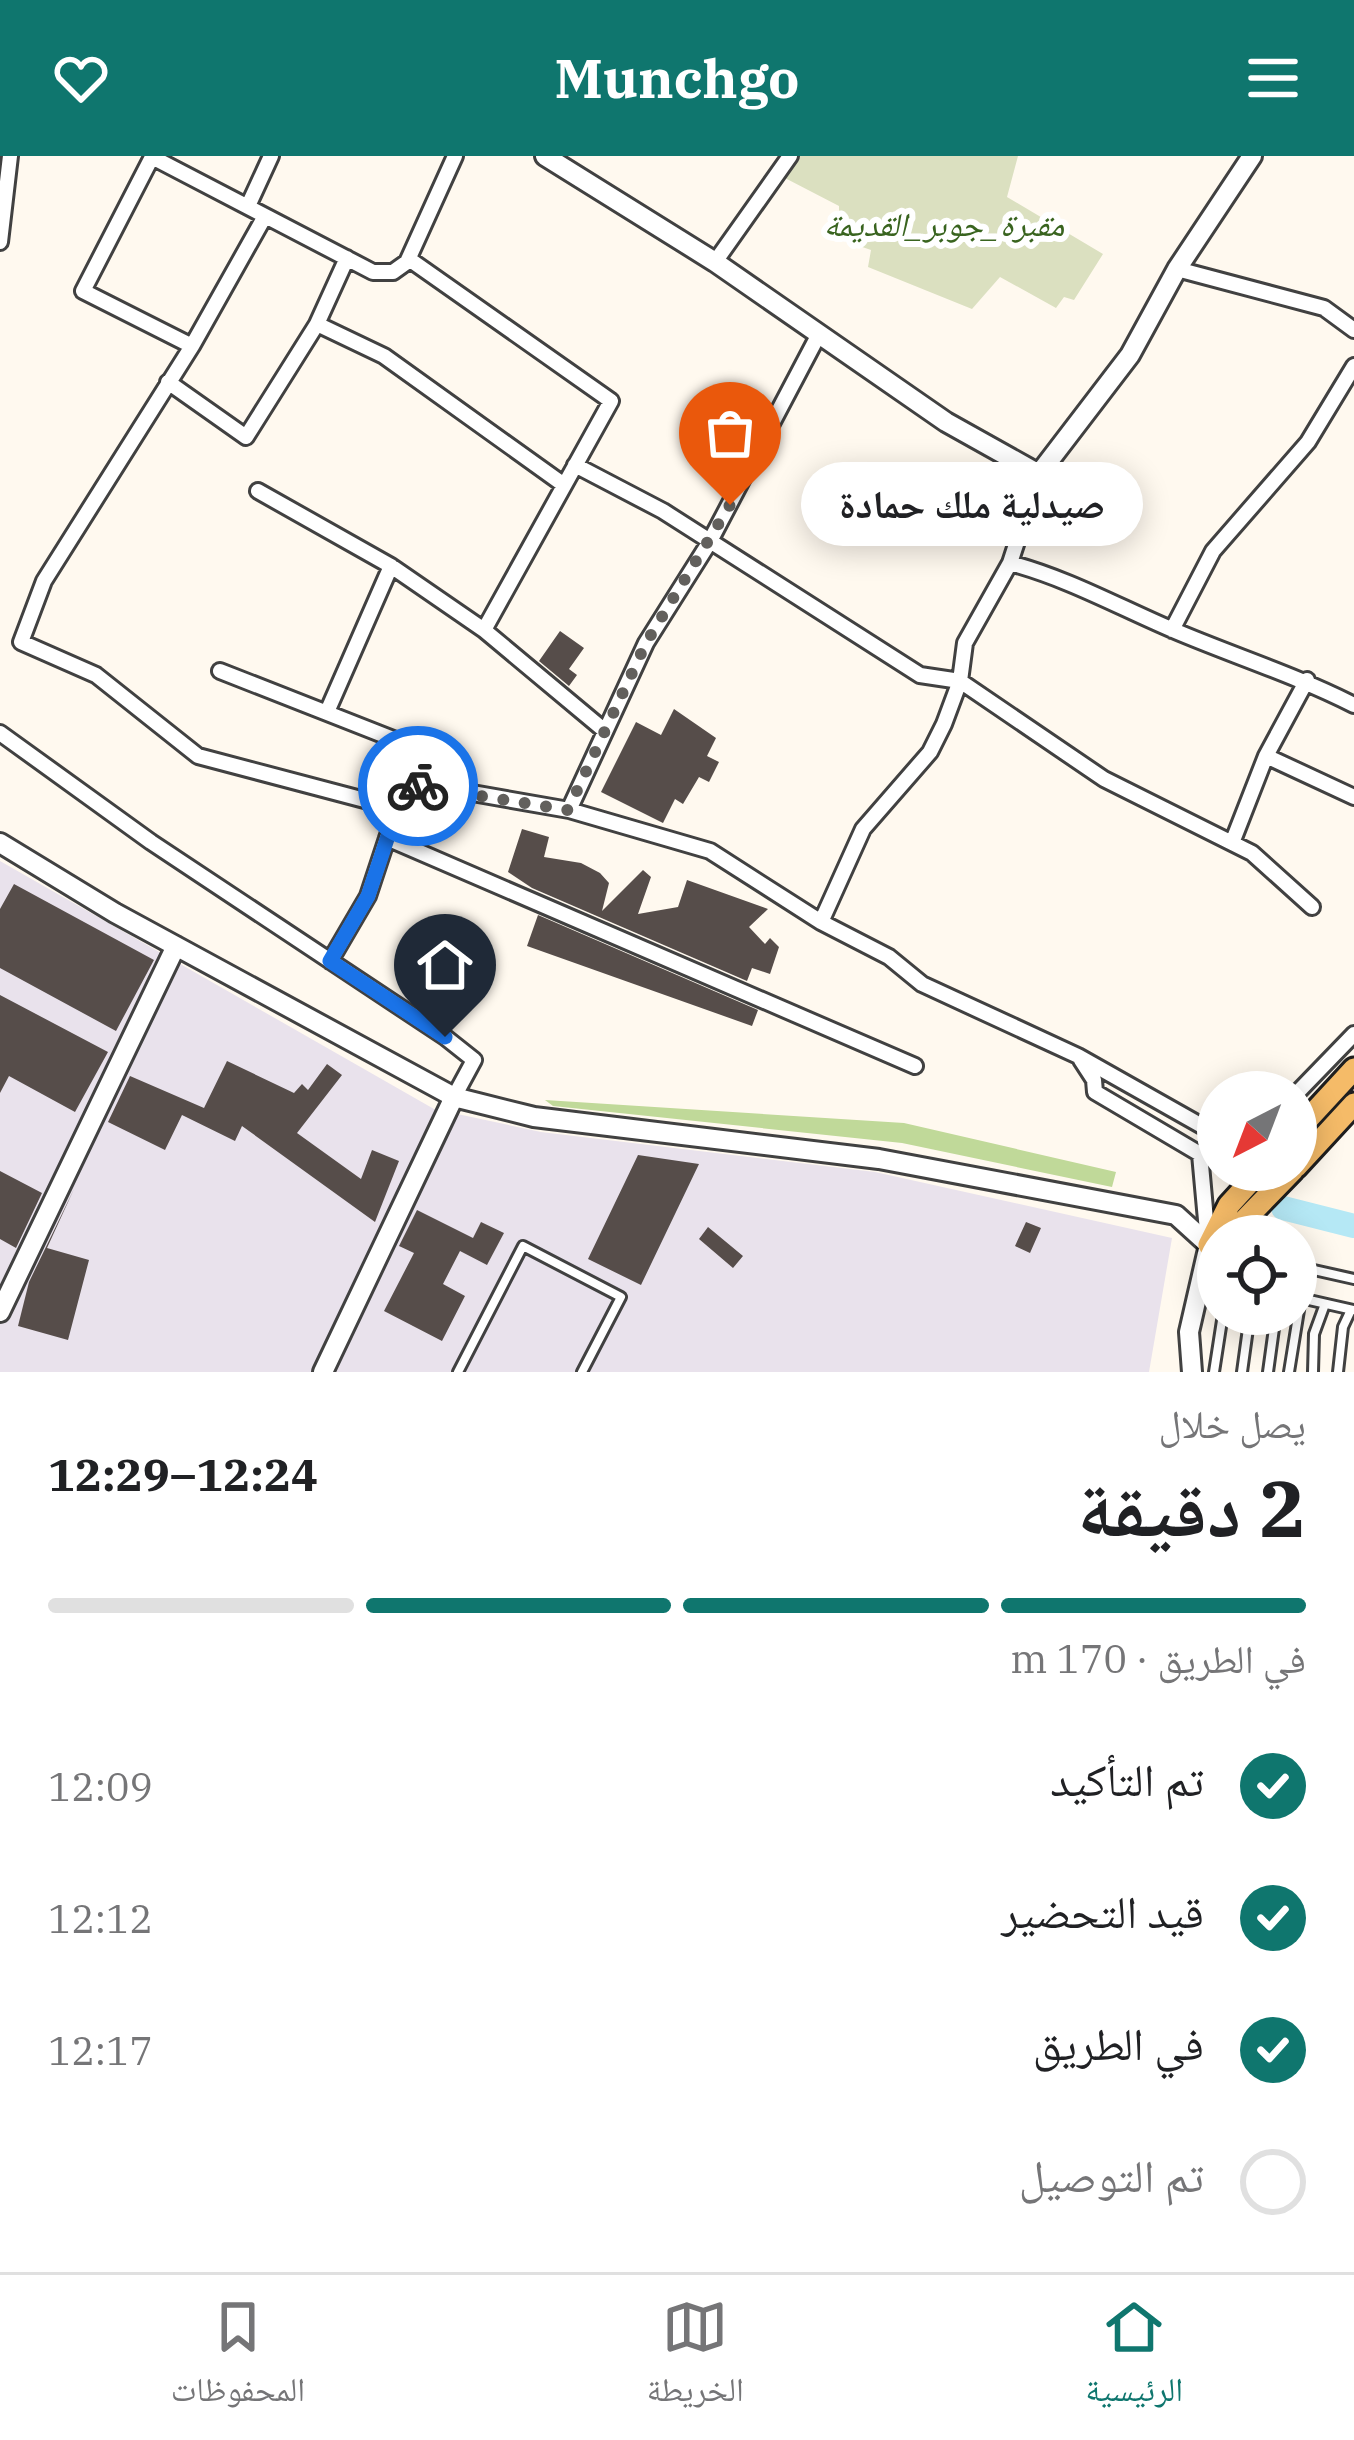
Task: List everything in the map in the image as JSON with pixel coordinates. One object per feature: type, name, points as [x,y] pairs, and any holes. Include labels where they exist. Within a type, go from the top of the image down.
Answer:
[{"type":"main road","points":[[1317,1110],[1354,1070]]},
{"type":"main road","points":[[1317,1145],[1354,1104]]},
{"type":"main road","points":[[1248,1215],[1272,1191]]},
{"type":"street","points":[[0,242],[10,156]]},
{"type":"street","points":[[248,206],[272,156]]},
{"type":"street","points":[[192,346],[82,291],[152,157],[373,272],[393,272],[409,259],[455,156]]},
{"type":"street","points":[[544,156],[715,262],[946,422],[1039,474]]},
{"type":"street","points":[[715,262],[790,156]]},
{"type":"street","points":[[821,922],[862,829],[930,752],[960,680],[964,644],[1010,563],[1039,474],[1130,356],[1177,269],[1252,156]]},
{"type":"street","points":[[265,216],[192,346],[44,581],[21,642],[96,675],[198,756],[376,803],[400,800],[422,784],[568,810],[710,850],[821,922],[889,957],[922,984],[1078,1056],[1197,1123]]},
{"type":"street","points":[[168,382],[246,437],[316,324],[347,258]]},
{"type":"street","points":[[409,259],[610,401],[484,630]]},
{"type":"street","points":[[1177,269],[1324,308],[1354,330]]},
{"type":"street","points":[[316,324],[384,356],[564,485]]},
{"type":"street","points":[[568,810],[646,643],[709,543],[820,334]]},
{"type":"street","points":[[1172,629],[1213,550],[1308,442],[1354,366]]},
{"type":"street","points":[[575,465],[663,511],[920,675],[960,680],[1104,778],[1232,843],[1312,907]]},
{"type":"street","points":[[258,491],[391,566],[484,630],[605,731]]},
{"type":"street","points":[[1010,563],[1070,580],[1172,629],[1307,680],[1354,705]]},
{"type":"street","points":[[327,712],[391,566]]},
{"type":"street","points":[[220,671],[406,744],[416,756],[422,784]]},
{"type":"street","points":[[1232,843],[1266,756],[1307,680]]},
{"type":"street","points":[[0,733],[473,1060],[323,1372]]},
{"type":"street","points":[[1266,756],[1354,796]]},
{"type":"street","points":[[330,961],[368,896],[400,800]]},
{"type":"street","points":[[387,838],[915,1066]]},
{"type":"street","points":[[3,853],[454,1097],[534,1117],[879,1159],[1154,1210],[1176,1215],[1197,1229]]},
{"type":"street","points":[[0,1312],[176,946]]},
{"type":"street","points":[[1317,1072],[1354,1034]]},
{"type":"street","points":[[1078,1056],[1094,1080],[1095,1093],[1200,1154],[1213,1215]]},
{"type":"street","points":[[1192,1372],[1189,1332],[1197,1308]]},
{"type":"lane","points":[[458,1372],[523,1246],[621,1297],[582,1372]]},
{"type":"lane","points":[[1317,1271],[1354,1279]]},
{"type":"lane","points":[[1317,1302],[1353,1310],[1343,1327],[1338,1372]]},
{"type":"lane","points":[[1313,1372],[1314,1334],[1325,1304]]},
{"type":"lane","points":[[1214,1372],[1220,1335]]},
{"type":"lane","points":[[1243,1372],[1247,1335]]},
{"type":"lane","points":[[1268,1372],[1273,1335]]},
{"type":"lane","points":[[1289,1372],[1294,1335]]},
{"type":"shaded area","points":[[0,861],[434,1109],[541,1132],[875,1172],[1172,1238],[1149,1372],[0,1372]]},
{"type":"green space","name":"مقبرة_جوبر_القديمة","points":[[799,156],[1018,156],[1007,197],[1103,254],[1074,300],[1064,297],[1056,308],[1000,277],[972,309],[868,267],[871,250],[839,239],[839,206],[783,177]]},
{"type":"green space","points":[[545,1100],[904,1123],[1116,1172],[1112,1187],[902,1143],[553,1106]]},
{"type":"building","points":[[560,631],[584,648],[569,669],[577,675],[569,686],[539,661]]},
{"type":"building","points":[[674,709],[716,738],[707,756],[719,762],[709,782],[699,777],[683,804],[675,799],[663,823],[601,792],[636,722],[661,735]]},
{"type":"building","points":[[522,829],[549,837],[544,857],[581,863],[600,873],[609,883],[602,911],[643,870],[651,877],[638,914],[678,907],[687,880],[768,909],[749,927],[765,944],[770,938],[779,947],[770,974],[752,968],[747,981],[532,888],[508,872]]},
{"type":"building","points":[[14,884],[154,960],[116,1031],[0,968],[0,909]]},
{"type":"building","points":[[538,915],[758,1010],[752,1026],[527,946]]},
{"type":"building","points":[[0,995],[108,1052],[75,1112],[9,1076],[0,1093]]},
{"type":"building","points":[[227,1061],[294,1093],[302,1084],[308,1090],[327,1064],[342,1075],[297,1133],[361,1179],[372,1150],[399,1161],[375,1222],[242,1126],[235,1141],[182,1115],[165,1150],[108,1122],[130,1076],[204,1108]]},
{"type":"building","points":[[638,1155],[699,1164],[641,1285],[588,1259]]},
{"type":"building","points":[[0,1171],[42,1193],[16,1248],[0,1239]]},
{"type":"building","points":[[74,1189],[47,1248],[89,1260],[68,1340],[18,1326],[29,1282]]},
{"type":"building","points":[[417,1210],[473,1238],[481,1222],[504,1233],[487,1265],[460,1251],[443,1284],[465,1296],[442,1341],[384,1311],[414,1253],[399,1246]]},
{"type":"building","points":[[1026,1222],[1041,1228],[1030,1253],[1015,1246]]},
{"type":"building","points":[[708,1227],[743,1256],[733,1268],[699,1239]]},
{"type":"waterway","points":[[1283,1208],[1354,1226]]},
{"type":"way so far","points":[[418,786],[568,810],[646,643],[730,505]]},
{"type":"place","name":"صيدلية ملك حمادة","points":[[730,505]]},
{"type":"route","points":[[418,786],[400,800],[368,896],[330,961],[445,1037]]}]
